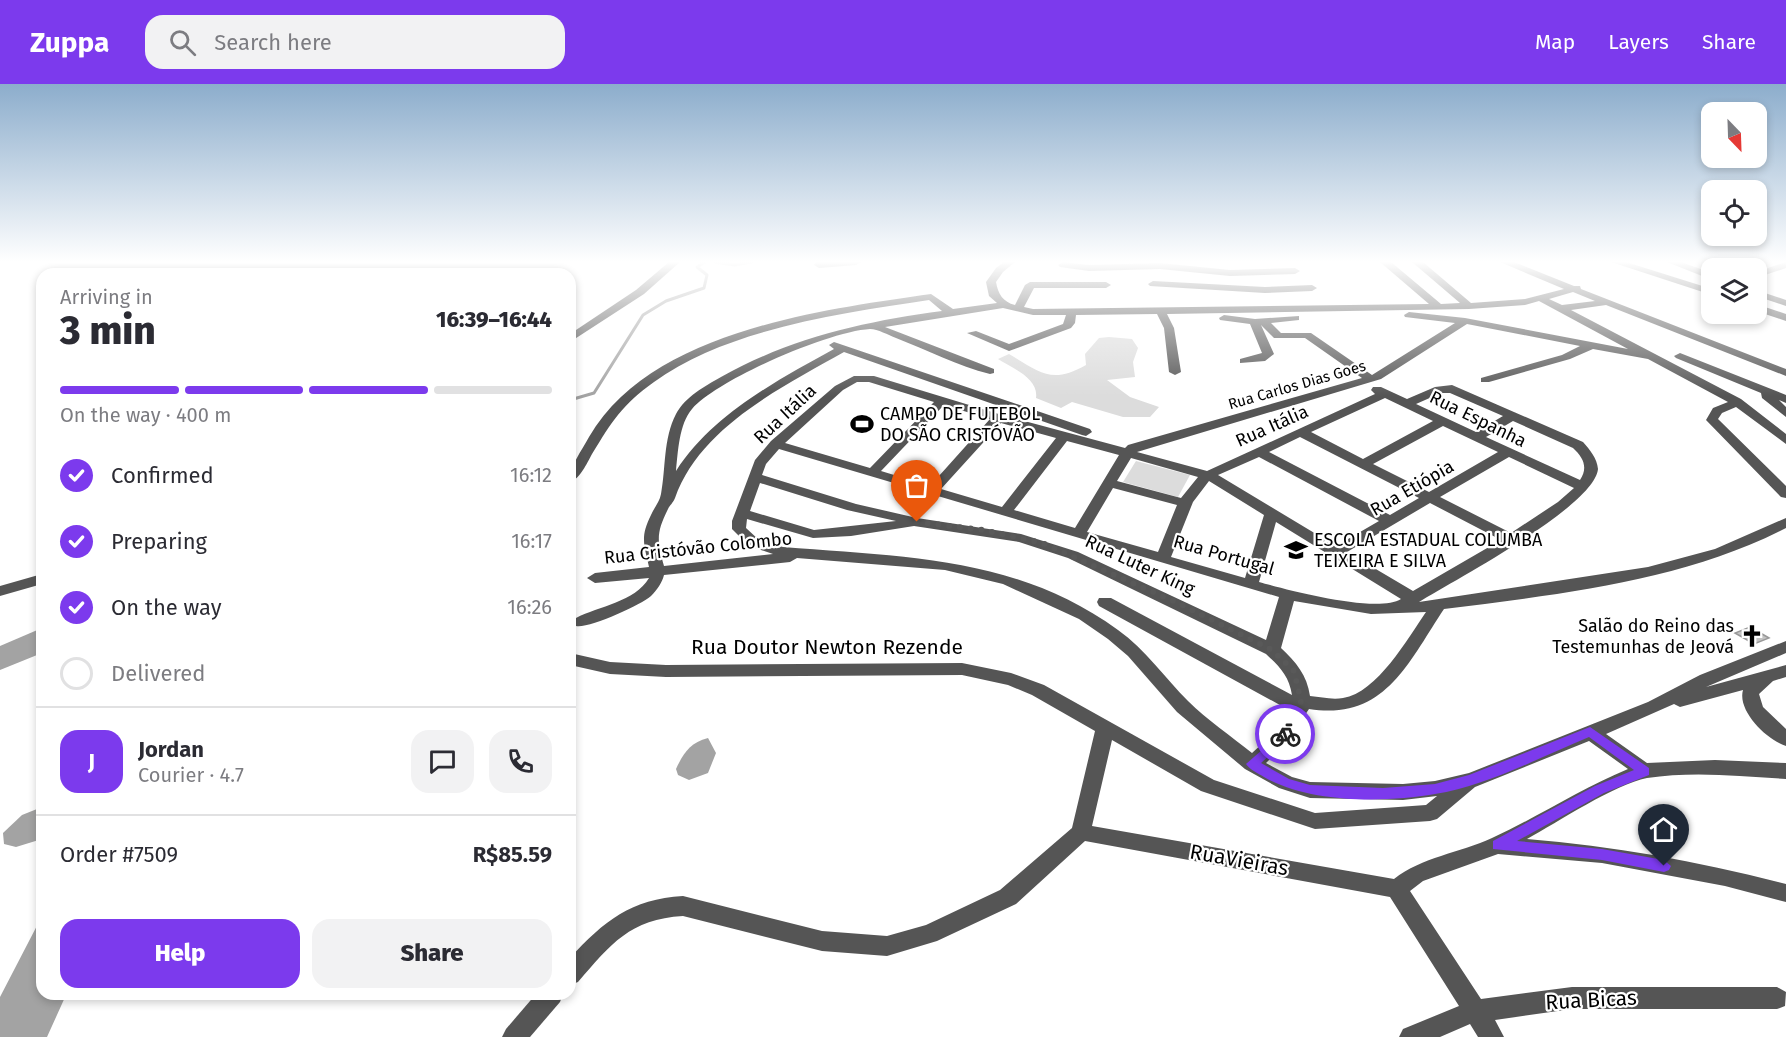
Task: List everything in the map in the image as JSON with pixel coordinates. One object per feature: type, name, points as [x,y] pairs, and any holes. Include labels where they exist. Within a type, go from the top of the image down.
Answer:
[{"type":"street","points":[[576,335],[618,306]]},
{"type":"street","points":[[576,469],[620,403],[650,379],[687,357],[768,330],[878,306]]},
{"type":"street","points":[[943,306],[952,313]]},
{"type":"street","points":[[668,499],[666,479],[680,419],[687,406],[722,380],[772,354],[817,338],[871,325],[995,306]]},
{"type":"street","points":[[1009,306],[1018,310],[1071,312],[1086,306]]},
{"type":"street","points":[[1140,306],[1161,312],[1220,314],[1425,306]]},
{"type":"street","points":[[1544,306],[1547,309],[1578,306]]},
{"type":"street","points":[[1622,306],[1786,373]]},
{"type":"street","points":[[1559,309],[1737,402],[1786,440]]},
{"type":"street","points":[[972,333],[1010,348],[1067,326],[1070,323],[1071,312]]},
{"type":"street","points":[[1161,312],[1169,328],[1175,372]]},
{"type":"street","points":[[1767,312],[1786,318]]},
{"type":"street","points":[[1220,314],[1259,322],[1300,317],[1401,314],[1465,321],[1648,356]]},
{"type":"street","name":"Rua Carlos Dias Goes","points":[[1130,450],[1365,380],[1406,361],[1465,321]]},
{"type":"street","points":[[1244,361],[1261,358],[1268,354],[1259,322]]},
{"type":"street","name":"Rua Espanha","points":[[1259,322],[1278,336],[1307,335],[1384,394],[1583,487]]},
{"type":"street","points":[[871,325],[990,371]]},
{"type":"street","points":[[817,338],[842,349],[1130,450],[1079,534]]},
{"type":"street","points":[[1485,380],[1566,357],[1592,345]]},
{"type":"street","points":[[582,622],[604,610],[640,597],[653,584],[658,573],[650,537],[689,461],[712,436],[753,403],[842,349]]},
{"type":"street","points":[[1680,356],[1759,390],[1786,399]]},
{"type":"street","name":"Rua Itália","points":[[743,513],[760,463],[776,444],[838,388],[854,379],[870,378],[998,418],[1064,436],[1130,450],[1208,475],[1384,394]]},
{"type":"street","points":[[1398,608],[1511,539],[1583,487],[1591,473],[1590,460],[1584,451],[1570,441],[1448,388],[1406,404]]},
{"type":"street","points":[[1759,390],[1786,413]]},
{"type":"street","points":[[872,473],[941,401]]},
{"type":"street","points":[[1737,402],[1717,411],[1712,420],[1786,494]]},
{"type":"street","points":[[1475,438],[1514,415]]},
{"type":"street","points":[[932,491],[998,418]]},
{"type":"street","points":[[1362,465],[1441,422]]},
{"type":"street","points":[[1302,433],[1511,539]]},
{"type":"street","points":[[1006,511],[1064,436]]},
{"type":"street","name":"Rua Portugal","points":[[776,444],[1251,583],[1353,607],[1398,608],[1439,604],[1611,579],[1657,569],[1733,546],[1786,522]]},
{"type":"street","points":[[1260,452],[1390,521]]},
{"type":"street","name":"Rua Etiópia","points":[[1335,553],[1506,453]]},
{"type":"street","points":[[1163,558],[1185,503],[1194,488],[1208,475],[1412,598]]},
{"type":"street","name":"Rua Luter King","points":[[756,477],[852,507],[917,522],[983,530],[1042,543],[1174,602],[1272,650],[1294,671],[1301,705]]},
{"type":"street","points":[[1109,483],[1185,503]]},
{"type":"street","points":[[743,513],[739,521],[743,535],[773,550],[805,555],[945,565],[1008,580],[1085,615],[1134,652],[1184,707],[1252,764],[1287,732],[1301,705]]},
{"type":"street","name":"Rua Luter King","points":[[743,513],[813,534],[851,532],[917,522]]},
{"type":"street","points":[[1251,583],[1271,514]]},
{"type":"street","name":"Rua Cristóvão Colombo","points":[[595,579],[805,555]]},
{"type":"street","points":[[0,591],[36,581]]},
{"type":"street","points":[[1272,650],[1288,593]]},
{"type":"street","points":[[1105,602],[1301,705],[1346,705],[1359,701],[1380,687],[1439,604]]},
{"type":"street","name":"Rua Doutor Newton Rezende","points":[[1252,764],[1286,783],[1310,790],[1403,792],[1435,789],[1472,780],[1654,707],[1706,679],[1786,647]]},
{"type":"street","name":"Rua Doutor Newton Rezende","points":[[576,660],[610,668],[666,671],[962,669],[1011,679],[1038,690],[1208,786],[1315,821],[1430,813],[1472,780]]},
{"type":"street","points":[[1654,707],[1786,671]]},
{"type":"street","points":[[1767,677],[1750,692],[1749,698],[1758,714],[1786,739]]},
{"type":"street","points":[[576,969],[616,927],[629,918],[661,906],[683,906],[822,941],[887,946],[929,934],[1008,897],[1081,832],[1105,729]]},
{"type":"street","points":[[1590,732],[1644,771]]},
{"type":"street","points":[[1492,1037],[1397,889],[1416,874],[1498,845],[1600,789],[1644,771],[1715,767],[1786,771]]},
{"type":"street","name":"RuaVieiras","points":[[1081,832],[1397,889]]},
{"type":"street","points":[[1498,845],[1602,854],[1725,878],[1786,893]]},
{"type":"street","name":"Rua Bicas","points":[[1411,1037],[1475,1011],[1572,998],[1777,998]]},
{"type":"street","points":[[514,1037],[547,1000]]},
{"type":"shaded area","points":[[1099,338],[1132,339],[1138,348],[1133,362],[1135,377],[1107,380],[1130,397],[1159,407],[1150,417],[1123,417],[1072,402],[1061,408],[1036,398],[1036,391],[1029,379],[998,359],[1009,354],[1046,374],[1064,374],[1086,365],[1085,354]]},
{"type":"shaded area","points":[[1136,461],[1190,475],[1178,497],[1123,482]]},
{"type":"shaded area","points":[[36,631],[36,655],[0,670],[0,646]]},
{"type":"shaded area","points":[[708,738],[716,753],[708,773],[689,780],[678,775],[676,769],[685,753],[692,746]]},
{"type":"shaded area","points":[[36,809],[36,841],[16,847],[4,844],[3,833],[22,815]]},
{"type":"shaded area","points":[[36,928],[36,1000],[64,1000],[47,1037],[0,1037],[0,997]]},
{"type":"building","name":"Salão do Reino das Testemunhas de Jeová","points":[[1750,627],[1769,638],[1754,644],[1735,633]]},
{"type":"waterway","points":[[576,398],[594,393],[643,315],[657,306]]},
{"type":"way so far","points":[[917,522],[983,530],[1042,543],[1180,604],[1272,650],[1282,657],[1294,671],[1298,681],[1300,708],[1295,721],[1285,734]]},
{"type":"place","name":"CAMPO DE FUTEBOL DO SÃO CRISTÓVÃO","points":[[862,424]]},
{"type":"place","name":"ESCOLA ESTADUAL COLUMBA TEIXEIRA E SILVA","points":[[1296,550]]},
{"type":"place","name":"Salão do Reino das Testemunhas de Jeová","points":[[1752,636]]},
{"type":"route","points":[[1285,734],[1252,764],[1286,783],[1310,790],[1383,793],[1435,789],[1472,780],[1590,732],[1644,771],[1600,789],[1498,845],[1602,854],[1664,866]]}]
